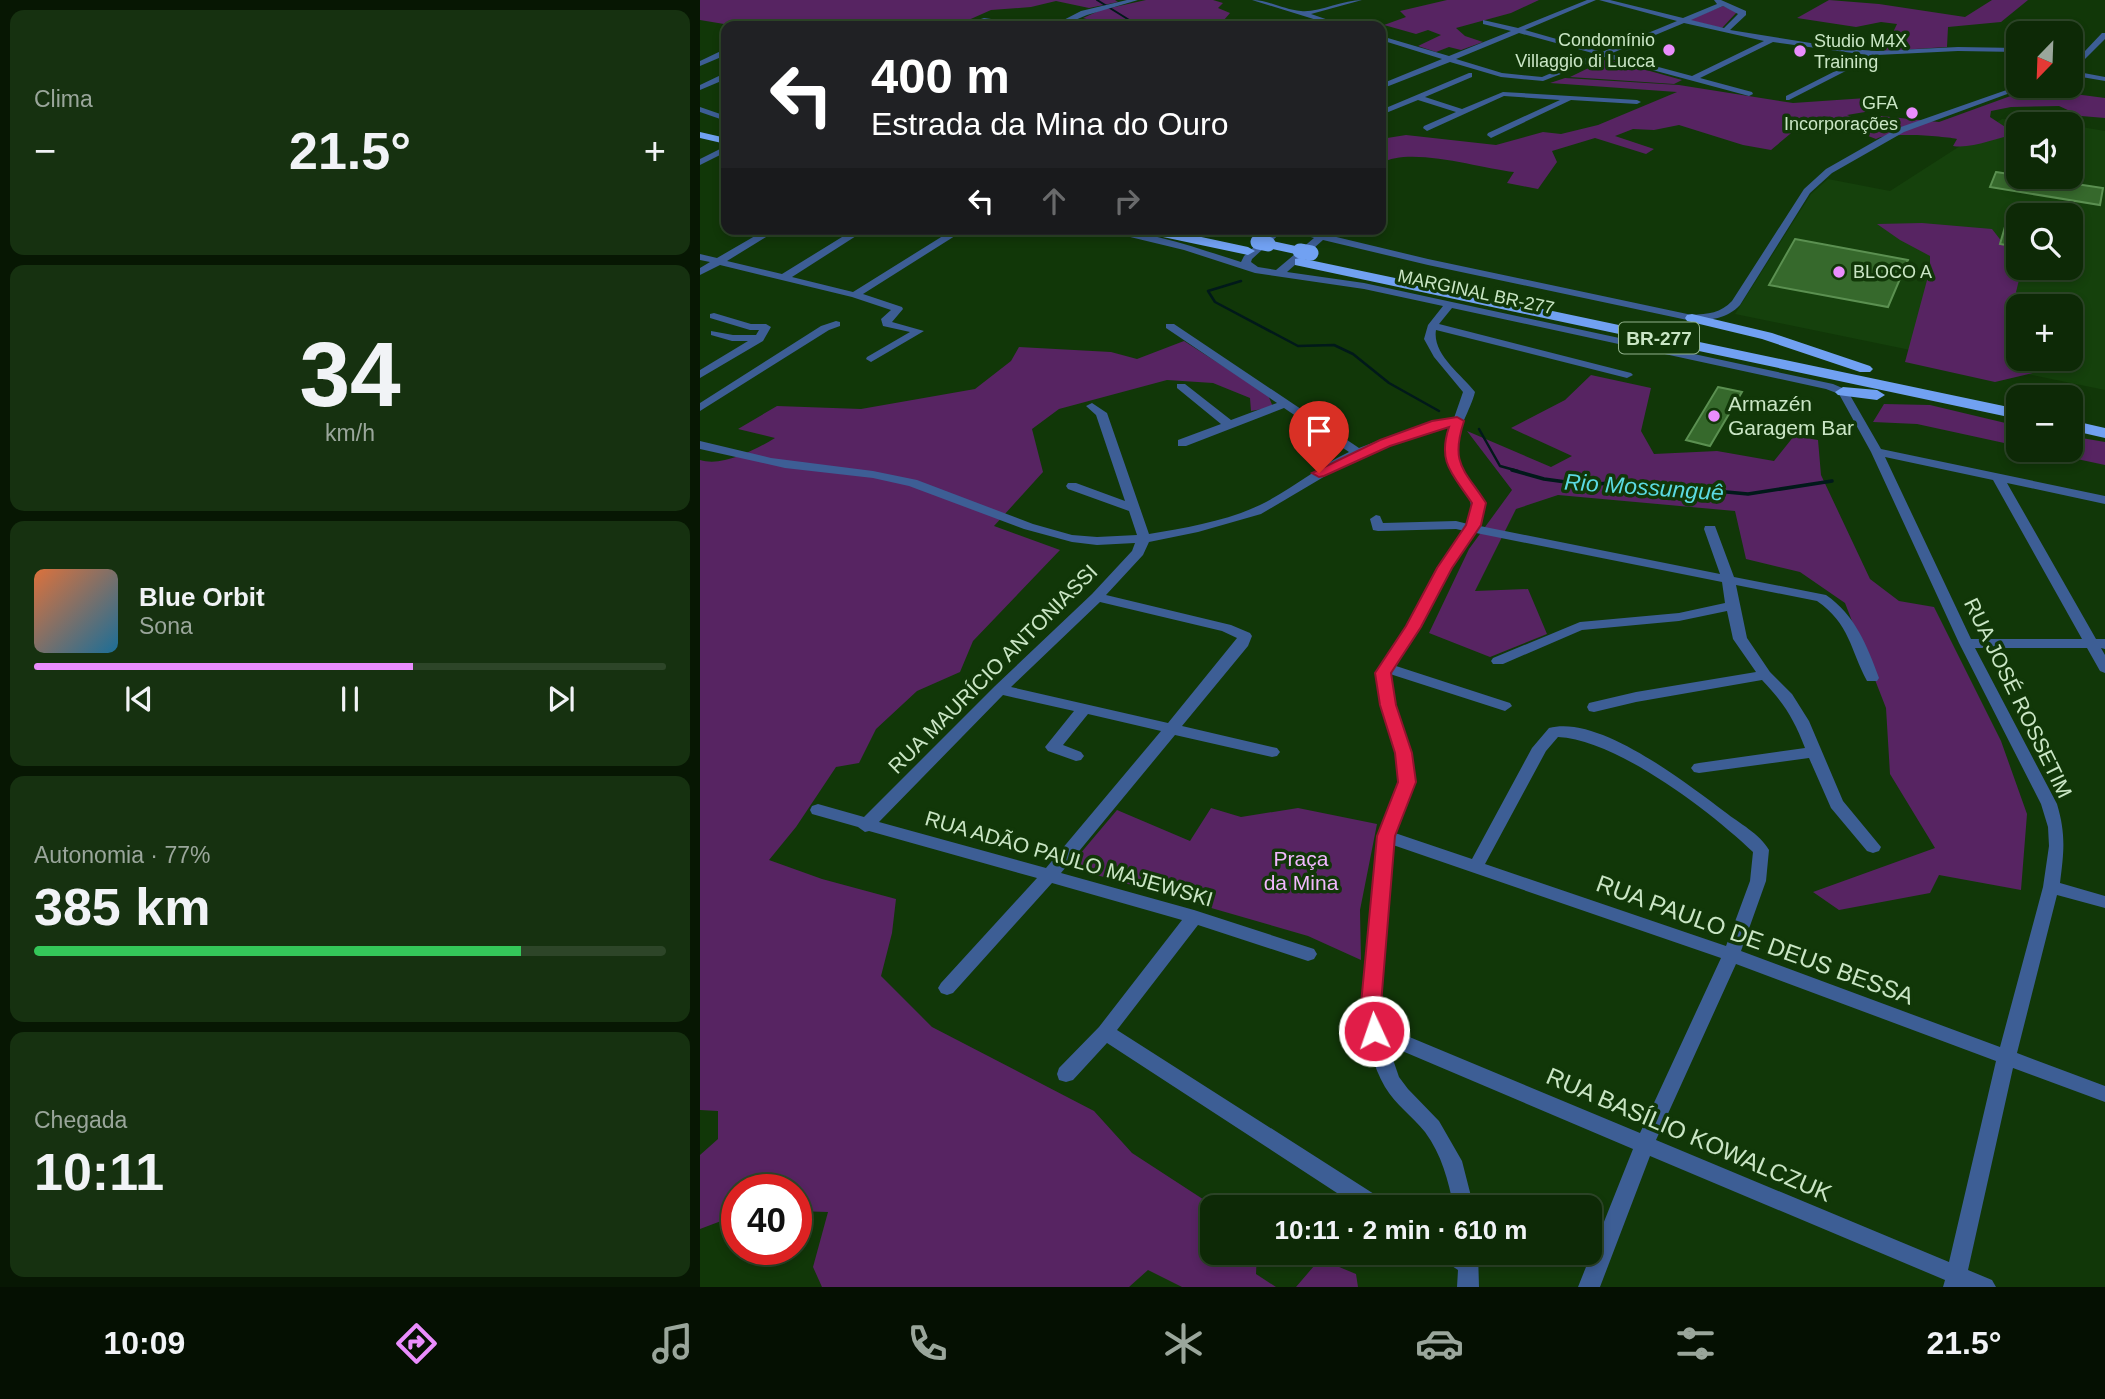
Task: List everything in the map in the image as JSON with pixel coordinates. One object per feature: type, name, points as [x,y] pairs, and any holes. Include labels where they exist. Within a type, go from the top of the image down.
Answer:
[{"type":"highway","points":[[700,125],[721,130]]},
{"type":"highway","points":[[700,135],[721,140]]},
{"type":"highway","name":"BR-277","points":[[1180,235],[1258,248],[2006,411]]},
{"type":"highway","name":"BR-277","points":[[1216,235],[1258,248]]},
{"type":"highway","name":"BR-277","points":[[1300,257],[2006,398]]},
{"type":"highway","points":[[1692,318],[1741,329],[1866,369]]},
{"type":"highway","points":[[1843,392],[1928,395]]},
{"type":"highway","points":[[2083,415],[2105,419]]},
{"type":"highway","points":[[2083,428],[2105,433]]},
{"type":"street","points":[[1066,21],[1080,14],[1135,0]]},
{"type":"street","points":[[1255,0],[1328,21]]},
{"type":"street","points":[[1305,13],[1359,0]]},
{"type":"street","points":[[1386,85],[1593,0]]},
{"type":"street","points":[[1602,0],[1772,40],[1877,53],[2006,50]]},
{"type":"street","points":[[1713,0],[1743,13],[1726,31]]},
{"type":"street","points":[[1386,40],[1502,75],[1543,79],[1723,4]]},
{"type":"street","points":[[1486,22],[1749,94]]},
{"type":"street","points":[[2083,58],[2102,43],[2105,35]]},
{"type":"street","points":[[1692,79],[1772,40]]},
{"type":"street","points":[[1789,98],[1877,53]]},
{"type":"street","points":[[2083,53],[2088,53]]},
{"type":"street","points":[[700,64],[721,54]]},
{"type":"street","points":[[2083,74],[2105,79]]},
{"type":"street","points":[[1386,111],[1469,75]]},
{"type":"street","points":[[700,88],[721,78]]},
{"type":"street","points":[[1386,85],[1422,95],[1463,112]]},
{"type":"street","points":[[1692,318],[1725,313],[1736,303],[1807,191],[1821,177],[1911,125],[2006,92]]},
{"type":"street","points":[[1427,128],[1503,94],[1637,102]]},
{"type":"street","points":[[1492,135],[1572,98]]},
{"type":"street","points":[[700,109],[721,117]]},
{"type":"street","points":[[700,162],[721,152]]},
{"type":"street","points":[[700,272],[764,235]]},
{"type":"street","points":[[783,278],[852,235]]},
{"type":"street","points":[[855,295],[951,235]]},
{"type":"street","name":"MARGINAL BR-277","points":[[1129,235],[1187,248],[1255,270],[1355,284],[1829,386],[1843,392]]},
{"type":"street","points":[[1255,270],[1246,263],[1247,258],[1273,235]]},
{"type":"street","name":"MARGINAL BR-277","points":[[1317,235],[1427,262],[1692,318]]},
{"type":"street","points":[[1279,274],[1322,236]]},
{"type":"street","points":[[700,257],[855,295],[898,309],[886,319],[887,324],[919,331],[871,359]]},
{"type":"street","points":[[1451,304],[1433,327],[1430,340],[1436,354],[1469,392],[1467,404],[1457,421],[1450,443],[1451,459],[1479,503],[1471,528],[1444,568],[1424,608],[1383,673],[1388,705],[1403,753],[1407,782],[1386,836],[1371,1004],[1374,1031],[1391,1080],[1401,1096],[1432,1127],[1455,1167],[1461,1195]]},
{"type":"street","points":[[1725,313],[1728,320],[1741,329]]},
{"type":"street","points":[[700,375],[760,339],[766,327],[750,327],[714,316]]},
{"type":"street","points":[[700,408],[825,327],[836,324]]},
{"type":"street","points":[[1170,326],[1360,453]]},
{"type":"street","points":[[1433,327],[1627,375]]},
{"type":"street","points":[[715,333],[732,338],[760,339]]},
{"type":"street","points":[[1181,386],[1229,425]]},
{"type":"street","name":"RUA JOSÉ ROSSETIM","points":[[1843,392],[1877,452],[1966,643],[2049,804],[2056,827],[2057,846],[2051,887],[2006,1058],[1955,1281]]},
{"type":"street","points":[[1858,417],[1865,401],[1872,395]]},
{"type":"street","points":[[1182,443],[1287,403]]},
{"type":"street","points":[[1092,406],[1101,413],[1144,537]]},
{"type":"street","points":[[700,445],[748,458],[895,478],[933,489],[1047,533],[1107,541],[1144,537],[1249,514],[1270,505],[1331,466],[1360,453],[1437,424],[1457,421]]},
{"type":"street","points":[[1877,452],[2105,500]]},
{"type":"street","points":[[1997,476],[2099,644],[2105,668]]},
{"type":"street","points":[[1072,486],[1133,509]]},
{"type":"street","points":[[1376,519],[1378,527],[1456,525],[1821,598],[1834,606],[1859,642],[1872,678]]},
{"type":"street","points":[[1710,529],[1728,578],[1740,639],[1765,676],[1787,697],[1802,721],[1837,804],[1873,847]]},
{"type":"street","name":"RUA MAURÍCIO ANTONIASSI","points":[[865,826],[1000,689],[1097,597],[1138,552],[1144,537]]},
{"type":"street","points":[[947,988],[1048,877],[1243,643],[1245,636],[1226,628],[1097,597]]},
{"type":"street","points":[[1498,661],[1580,626],[1679,617],[1732,606]]},
{"type":"street","points":[[1966,643],[2099,644]]},
{"type":"street","points":[[1387,668],[1505,706]]},
{"type":"street","points":[[1594,707],[1621,699],[1733,684],[1765,676]]},
{"type":"street","points":[[1000,689],[1272,752]]},
{"type":"street","points":[[1076,756],[1053,747],[1085,708]]},
{"type":"street","points":[[1476,866],[1546,740],[1554,732],[1563,730],[1600,740],[1629,752],[1746,836],[1761,850],[1760,870],[1731,955],[1645,1144],[1589,1287]]},
{"type":"street","points":[[1699,768],[1813,752]]},
{"type":"street","name":"RUA ADÃO PAULO MAJEWSKI","points":[[818,810],[865,826],[1194,917],[1308,954]]},
{"type":"street","name":"RUA PAULO DE DEUS BESSA","points":[[1386,836],[1731,955],[2105,1094]]},
{"type":"street","points":[[2051,887],[2105,902]]},
{"type":"street","points":[[1066,1074],[1105,1032],[1194,917]]},
{"type":"street","name":"RUA BASÍLIO KOWALCZUK","points":[[1374,1031],[1645,1144],[1955,1281],[1985,1287]]},
{"type":"street","points":[[1105,1032],[1358,1195]]},
{"type":"street","points":[[1468,1265],[1468,1287]]},
{"type":"shaded area","points":[[2002,119],[2006,119],[2006,189],[2083,189],[2083,127],[2105,131],[2105,390],[2012,371],[2083,371],[2083,294],[2006,294],[2006,370],[1735,314],[1811,194],[1828,179],[1890,191]]},
{"type":"green space","points":[[700,0],[1115,0],[1118,2],[1089,8],[1056,1],[1031,7],[991,10],[966,21],[721,21],[721,24],[700,20]]},
{"type":"green space","points":[[1146,0],[1213,0],[1223,3],[1218,8],[1230,13],[1222,21],[1093,21],[1083,18],[1101,10]]},
{"type":"green space","points":[[1447,0],[1539,0],[1511,13],[1456,28],[1465,36],[1483,42],[1461,50],[1449,47],[1436,52],[1418,46],[1441,35],[1428,30],[1416,34],[1386,26],[1406,17],[1400,11]]},
{"type":"green space","points":[[1829,0],[1879,4],[1965,17],[1992,0],[2028,0],[2001,22],[1948,27],[1947,47],[1884,51],[1897,24],[1881,22],[1856,27],[1797,18]]},
{"type":"green space","points":[[1723,6],[1737,12],[1722,28],[1688,20]]},
{"type":"green space","points":[[1607,59],[1682,80],[1674,84],[1570,77]]},
{"type":"green space","points":[[1565,78],[1679,85],[1793,103],[1881,97],[1865,112],[1847,115],[1871,126],[1881,116],[1939,122],[2006,98],[2083,98],[2083,95],[2105,98],[2105,118],[2083,116],[2083,112],[2072,112],[2059,106],[2011,107],[1991,111],[1990,117],[2006,127],[2006,137],[1960,147],[1953,146],[1957,139],[1939,137],[1903,135],[1876,139],[1824,119],[1796,129],[1771,150],[1743,145],[1679,125],[1654,130],[1633,129],[1615,136],[1654,149],[1646,154],[1595,138],[1552,151],[1557,162],[1538,189],[1507,183],[1514,172],[1427,157],[1394,158],[1386,161],[1386,138],[1406,135],[1496,145],[1543,132],[1561,134],[1598,125],[1677,92],[1550,83]]},
{"type":"green space","points":[[1922,223],[1992,229],[2006,247],[2006,280],[2019,280],[2018,294],[2006,294],[2006,371],[2041,371],[1995,382],[1905,362],[1930,269],[1930,256],[1877,224]]},
{"type":"green space","points":[[1184,341],[1268,395],[1273,407],[1251,411],[1250,398],[1213,383],[1167,380],[1059,409],[1032,429],[1043,472],[994,526],[1060,550],[973,641],[960,672],[917,691],[876,729],[859,763],[836,767],[796,827],[769,860],[822,879],[896,899],[892,933],[881,976],[932,1027],[1094,1111],[1132,1153],[1200,1197],[1200,1265],[1256,1265],[1256,1274],[1276,1287],[1182,1287],[1148,1270],[1129,1287],[822,1287],[813,1267],[828,1212],[812,1212],[812,1174],[721,1174],[721,1221],[700,1229],[700,1155],[718,1139],[718,1111],[700,1110],[700,460],[709,462],[729,459],[775,438],[738,429],[777,406],[861,409],[975,389],[1011,361],[1019,347],[1111,352],[1137,359]]},
{"type":"green space","points":[[1591,375],[1651,388],[1641,431],[1654,454],[1717,451],[1774,461],[1794,436],[1818,440],[1821,475],[1870,579],[1899,601],[1934,607],[2001,741],[2027,814],[2021,890],[1939,875],[1930,893],[1839,910],[1813,892],[1935,848],[1890,774],[1886,708],[1845,603],[1800,572],[1746,559],[1735,511],[1558,495],[1516,509],[1475,591],[1528,589],[1547,634],[1490,657],[1429,633],[1469,549],[1512,490],[1467,431],[1551,467],[1572,456],[1511,428],[1565,400]]},
{"type":"green space","points":[[1884,404],[1930,405],[2006,423],[2006,443],[1917,424],[1873,422]]},
{"type":"green space","points":[[2083,438],[2105,442],[2105,465],[2083,460]]},
{"type":"green space","name":"Praça da Mina","points":[[1211,808],[1241,817],[1298,808],[1377,824],[1360,910],[1361,960],[1308,936],[1069,867],[1117,810],[1190,841]]},
{"type":"green space","points":[[1315,1265],[1334,1265],[1356,1274],[1358,1287],[1296,1287]]},
{"type":"building","points":[[1996,172],[2006,173],[2006,189],[2083,189],[2083,185],[2103,188],[2100,205],[1990,187]]},
{"type":"building","points":[[2006,223],[2006,245],[2000,244]]},
{"type":"building","name":"BLOCO A","points":[[1795,239],[1908,260],[1888,307],[1769,285]]},
{"type":"building","name":"Armazén Garagem Bar","points":[[1718,387],[1742,392],[1710,446],[1686,440]]},
{"type":"waterway","name":"Rio Mossunguê","points":[[1097,0],[1131,21]]},
{"type":"waterway","name":"Rio Mossunguê","points":[[1241,281],[1208,291],[1215,302],[1298,346],[1334,345],[1353,354],[1389,383],[1439,411]]},
{"type":"waterway","name":"Rio Mossunguê","points":[[1479,429],[1500,466],[1518,471]]},
{"type":"waterway","name":"Rio Mossunguê","points":[[1512,470],[1544,479],[1588,485],[1619,482],[1748,494],[1832,481]]},
{"type":"place","name":"Condomínio Villaggio di Lucca","points":[[1669,50]]},
{"type":"place","name":"Studio M4X Training","points":[[1800,51]]},
{"type":"place","name":"GFA Incorporações","points":[[1912,113]]},
{"type":"place","name":"BLOCO A","points":[[1839,272]]},
{"type":"place","name":"Armazén Garagem Bar","points":[[1714,416]]},
{"type":"route","points":[[1319,473],[1385,443],[1437,424],[1457,421],[1450,443],[1451,459],[1456,471],[1474,492],[1479,503],[1474,525],[1436,581],[1424,608],[1383,673],[1388,705],[1403,753],[1407,782],[1386,836],[1371,1004],[1374,1031]]}]
